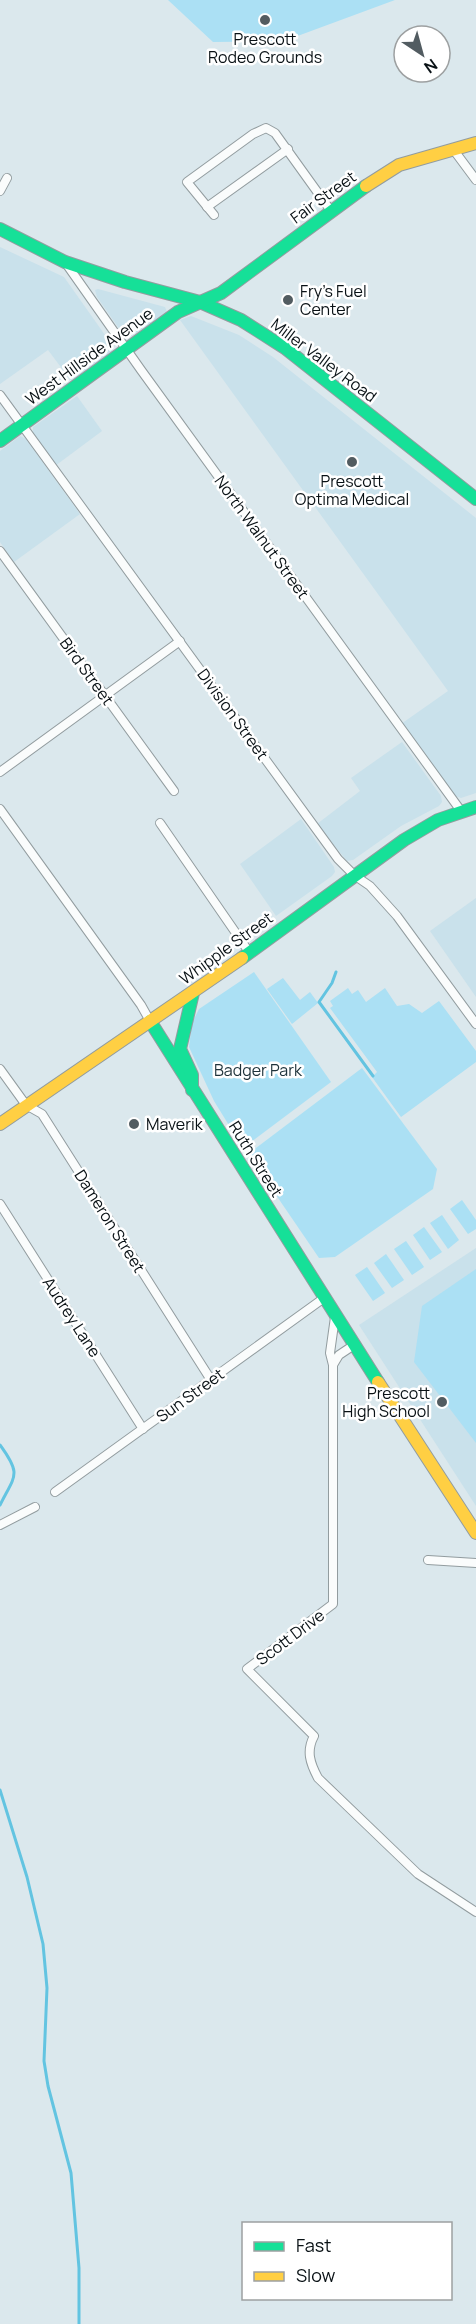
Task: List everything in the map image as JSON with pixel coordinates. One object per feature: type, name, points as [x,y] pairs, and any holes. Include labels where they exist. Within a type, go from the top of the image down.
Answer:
[{"type":"main road","name":"Fair Street","points":[[200,302],[221,293],[331,211],[399,165],[476,143]]},
{"type":"main road","name":"Miller Valley Road","points":[[0,230],[65,262],[125,282],[200,302],[242,320],[285,348],[476,499]]},
{"type":"main road","name":"West Hillside Avenue","points":[[0,441],[178,312],[200,302]]},
{"type":"main road","name":"Whipple Street","points":[[0,1124],[193,993],[412,835],[438,820],[476,807]]},
{"type":"main road","points":[[192,1090],[192,1076],[180,1049],[193,993]]},
{"type":"main road","name":"Ruth Street","points":[[150,1021],[335,1316],[476,1533]]},
{"type":"street","points":[[214,215],[188,182],[252,134],[266,128],[275,133],[288,149],[331,211]]},
{"type":"street","points":[[207,207],[288,149]]},
{"type":"street","points":[[453,149],[476,180]]},
{"type":"street","points":[[0,191],[7,178]]},
{"type":"street","name":"North Walnut Street","points":[[65,262],[126,350],[460,811]]},
{"type":"street","name":"Division Street","points":[[0,395],[338,860],[370,886],[397,916],[476,1024]]},
{"type":"street","name":"Bird Street","points":[[0,551],[174,791]]},
{"type":"street","points":[[0,772],[180,641]]},
{"type":"street","name":"Ruth Street","points":[[0,809],[141,1005],[150,1021]]},
{"type":"street","points":[[160,823],[249,952]]},
{"type":"street","name":"Dameron Street","points":[[0,1069],[26,1105],[42,1114],[211,1380]]},
{"type":"street","name":"Audrey Lane","points":[[0,1204],[143,1429]]},
{"type":"street","name":"Sun Street","points":[[55,1492],[324,1298]]},
{"type":"street","name":"Scott Drive","points":[[335,1316],[330,1353],[333,1365],[333,1604],[247,1669],[314,1736],[310,1744],[310,1763],[318,1778],[418,1874],[476,1912]]},
{"type":"street","points":[[333,1365],[339,1355],[354,1345]]},
{"type":"street","points":[[0,1525],[35,1507]]},
{"type":"street","points":[[428,1560],[476,1563]]},
{"type":"shaded area","points":[[0,247],[64,277],[112,345],[111,354],[72,382],[48,350],[0,384]]},
{"type":"shaded area","points":[[95,290],[165,307],[167,312],[129,338],[125,337],[97,297]]},
{"type":"shaded area","points":[[191,316],[239,335],[273,357],[476,518],[476,793],[461,798],[455,796],[401,724],[448,691],[180,320]]},
{"type":"shaded area","points":[[77,396],[102,431],[55,466],[33,435],[33,427]]},
{"type":"shaded area","points":[[20,436],[26,439],[80,514],[14,562],[0,542],[0,451]]},
{"type":"shaded area","points":[[402,742],[441,796],[442,802],[439,806],[401,826],[353,860],[347,861],[317,824],[360,791],[351,778]]},
{"type":"shaded area","points":[[301,819],[334,867],[335,872],[276,916],[240,864]]},
{"type":"shaded area","points":[[476,898],[476,997],[430,931]]},
{"type":"shaded area","name":"Prescott High School","points":[[476,1248],[476,1506],[359,1325]]},
{"type":"green space","name":"Prescott Rodeo Grounds","points":[[168,0],[395,0],[284,41],[213,42]]},
{"type":"green space","name":"Badger Park","points":[[254,972],[331,1082],[243,1148],[214,1101],[189,1047],[192,1023],[199,1009]]},
{"type":"green space","points":[[283,978],[300,1000],[310,992],[318,1003],[292,1024],[267,989]]},
{"type":"green space","points":[[348,988],[352,994],[358,990],[366,1002],[385,988],[397,1006],[409,1004],[422,1013],[439,1001],[476,1051],[476,1062],[401,1117],[372,1077],[377,1072],[330,1008],[333,1006],[330,1001]]},
{"type":"green space","points":[[362,1068],[437,1169],[433,1189],[335,1257],[319,1258],[248,1154]]},
{"type":"green space","points":[[462,1200],[476,1220],[476,1229],[468,1234],[450,1209]]},
{"type":"green space","points":[[442,1215],[459,1240],[448,1249],[430,1223]]},
{"type":"green space","points":[[424,1227],[442,1252],[430,1260],[413,1235]]},
{"type":"green space","points":[[406,1241],[424,1267],[412,1275],[394,1249]]},
{"type":"green space","points":[[386,1254],[404,1280],[392,1288],[374,1263]]},
{"type":"green space","points":[[367,1267],[385,1293],[373,1301],[355,1275]]},
{"type":"green space","points":[[476,1269],[476,1443],[414,1362],[422,1306]]},
{"type":"waterway","points":[[336,972],[332,983],[319,1002],[373,1076]]},
{"type":"waterway","points":[[0,1445],[14,1469],[12,1481],[0,1505]]},
{"type":"waterway","points":[[0,1790],[27,1877],[43,1944],[47,1988],[44,2061],[48,2086],[71,2173],[79,2268],[79,2324]]},
{"type":"traffic: fast","points":[[0,441],[178,312],[221,293],[366,186]]},
{"type":"traffic: fast","points":[[0,229],[65,262],[125,282],[200,302],[241,320],[285,348],[476,499]]},
{"type":"traffic: fast","points":[[242,958],[404,840],[438,820],[476,807]]},
{"type":"traffic: fast","points":[[192,1090],[192,1075],[180,1049],[193,993]]},
{"type":"traffic: fast","points":[[150,1021],[378,1382]]},
{"type":"traffic: slow","points":[[366,186],[399,165],[476,143]]},
{"type":"traffic: slow","points":[[0,1124],[242,958]]},
{"type":"traffic: slow","points":[[378,1382],[476,1533]]},
{"type":"place","name":"Prescott Rodeo Grounds","points":[[265,20]]},
{"type":"place","name":"Fry's Fuel Center","points":[[288,300]]},
{"type":"place","name":"Prescott Optima Medical","points":[[352,462]]},
{"type":"place","name":"Maverik","points":[[134,1124]]},
{"type":"place","name":"Prescott High School","points":[[442,1402]]}]
